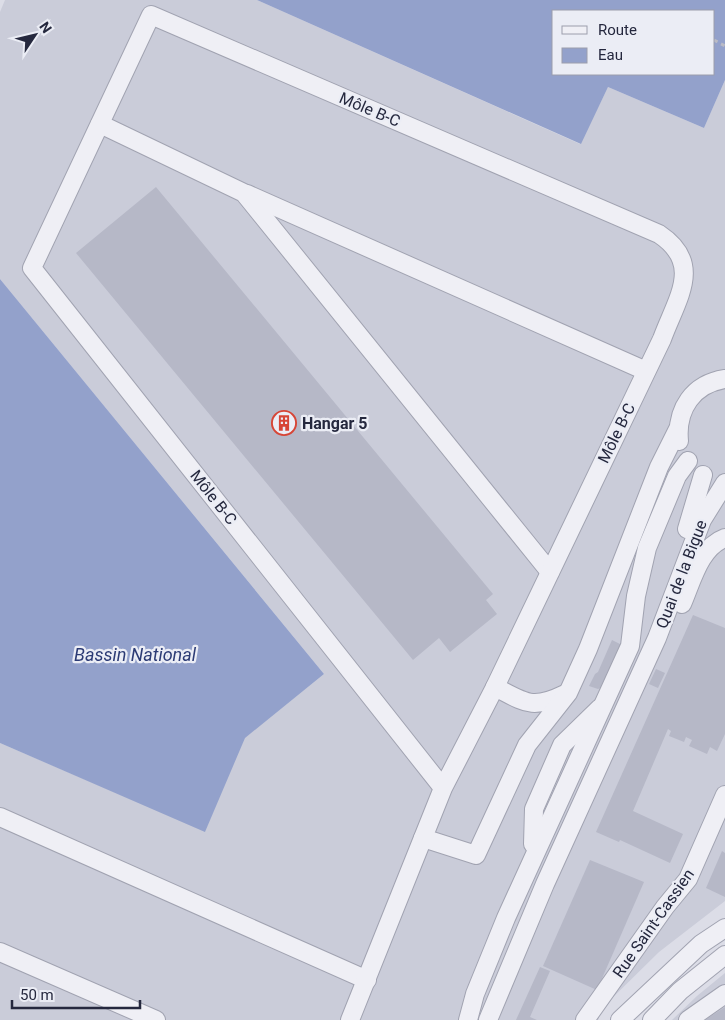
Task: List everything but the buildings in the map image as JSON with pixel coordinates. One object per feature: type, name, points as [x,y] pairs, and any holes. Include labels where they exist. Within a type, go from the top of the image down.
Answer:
[{"type":"street","name":"Môle B-C","points":[[151,15],[659,234],[679,251],[685,263],[684,283],[662,339],[646,371],[495,687],[443,788],[32,268],[151,15]]},
{"type":"street","points":[[100,124],[244,193],[646,371]]},
{"type":"street","points":[[244,193],[550,572]]},
{"type":"street","points":[[423,838],[476,855],[527,745],[568,693],[588,649],[659,467],[678,429],[681,413],[688,399],[699,388],[721,377]]},
{"type":"street","points":[[678,429],[682,451],[688,461],[703,475],[725,483]]},
{"type":"street","points":[[506,918],[607,701],[630,646],[636,596],[647,548],[676,476],[688,461]]},
{"type":"street","name":"Quai de la Bigue","points":[[642,667],[695,507],[703,475]]},
{"type":"street","name":"Quai de la Bigue","points":[[498,998],[565,838],[642,667],[657,638],[702,520],[712,501],[725,483]]},
{"type":"street","points":[[657,638],[675,620],[702,558],[713,543],[725,538]]},
{"type":"street","points":[[495,687],[530,704],[540,704],[568,693]]},
{"type":"street","points":[[468,1020],[475,994],[506,918],[533,844],[572,750],[607,701]]},
{"type":"street","points":[[350,1020],[443,788]]},
{"type":"street","name":"Rue Saint-Cassien","points":[[585,1020],[665,907],[688,879],[725,794]]},
{"type":"street","points":[[0,817],[367,980]]},
{"type":"street","points":[[620,1020],[701,944],[725,928]]},
{"type":"street","points":[[0,952],[156,1020]]},
{"type":"street","points":[[652,1020],[680,991],[725,955]]},
{"type":"street","points":[[688,1020],[725,994]]},
{"type":"street","points":[[488,1020],[498,998]]},
{"type":"street","points":[[494,1020],[498,998]]},
{"type":"shaded area","points":[[5,0],[257,0],[580,144],[608,87],[704,128],[725,80],[725,901],[659,952],[596,1014],[599,1018],[598,1020],[0,1020],[0,743],[205,831],[244,738],[324,674],[0,279],[0,12]]},
{"type":"shaded area","points":[[725,973],[725,1020],[672,1020],[697,996]]},
{"type":"water","points":[[257,0],[725,0],[725,80],[704,128],[608,87],[581,144]]},
{"type":"water","name":"Bassin National","points":[[0,279],[324,674],[245,738],[205,832],[0,743]]},
{"type":"place","name":"Hangar 5","points":[[284,423]]}]
